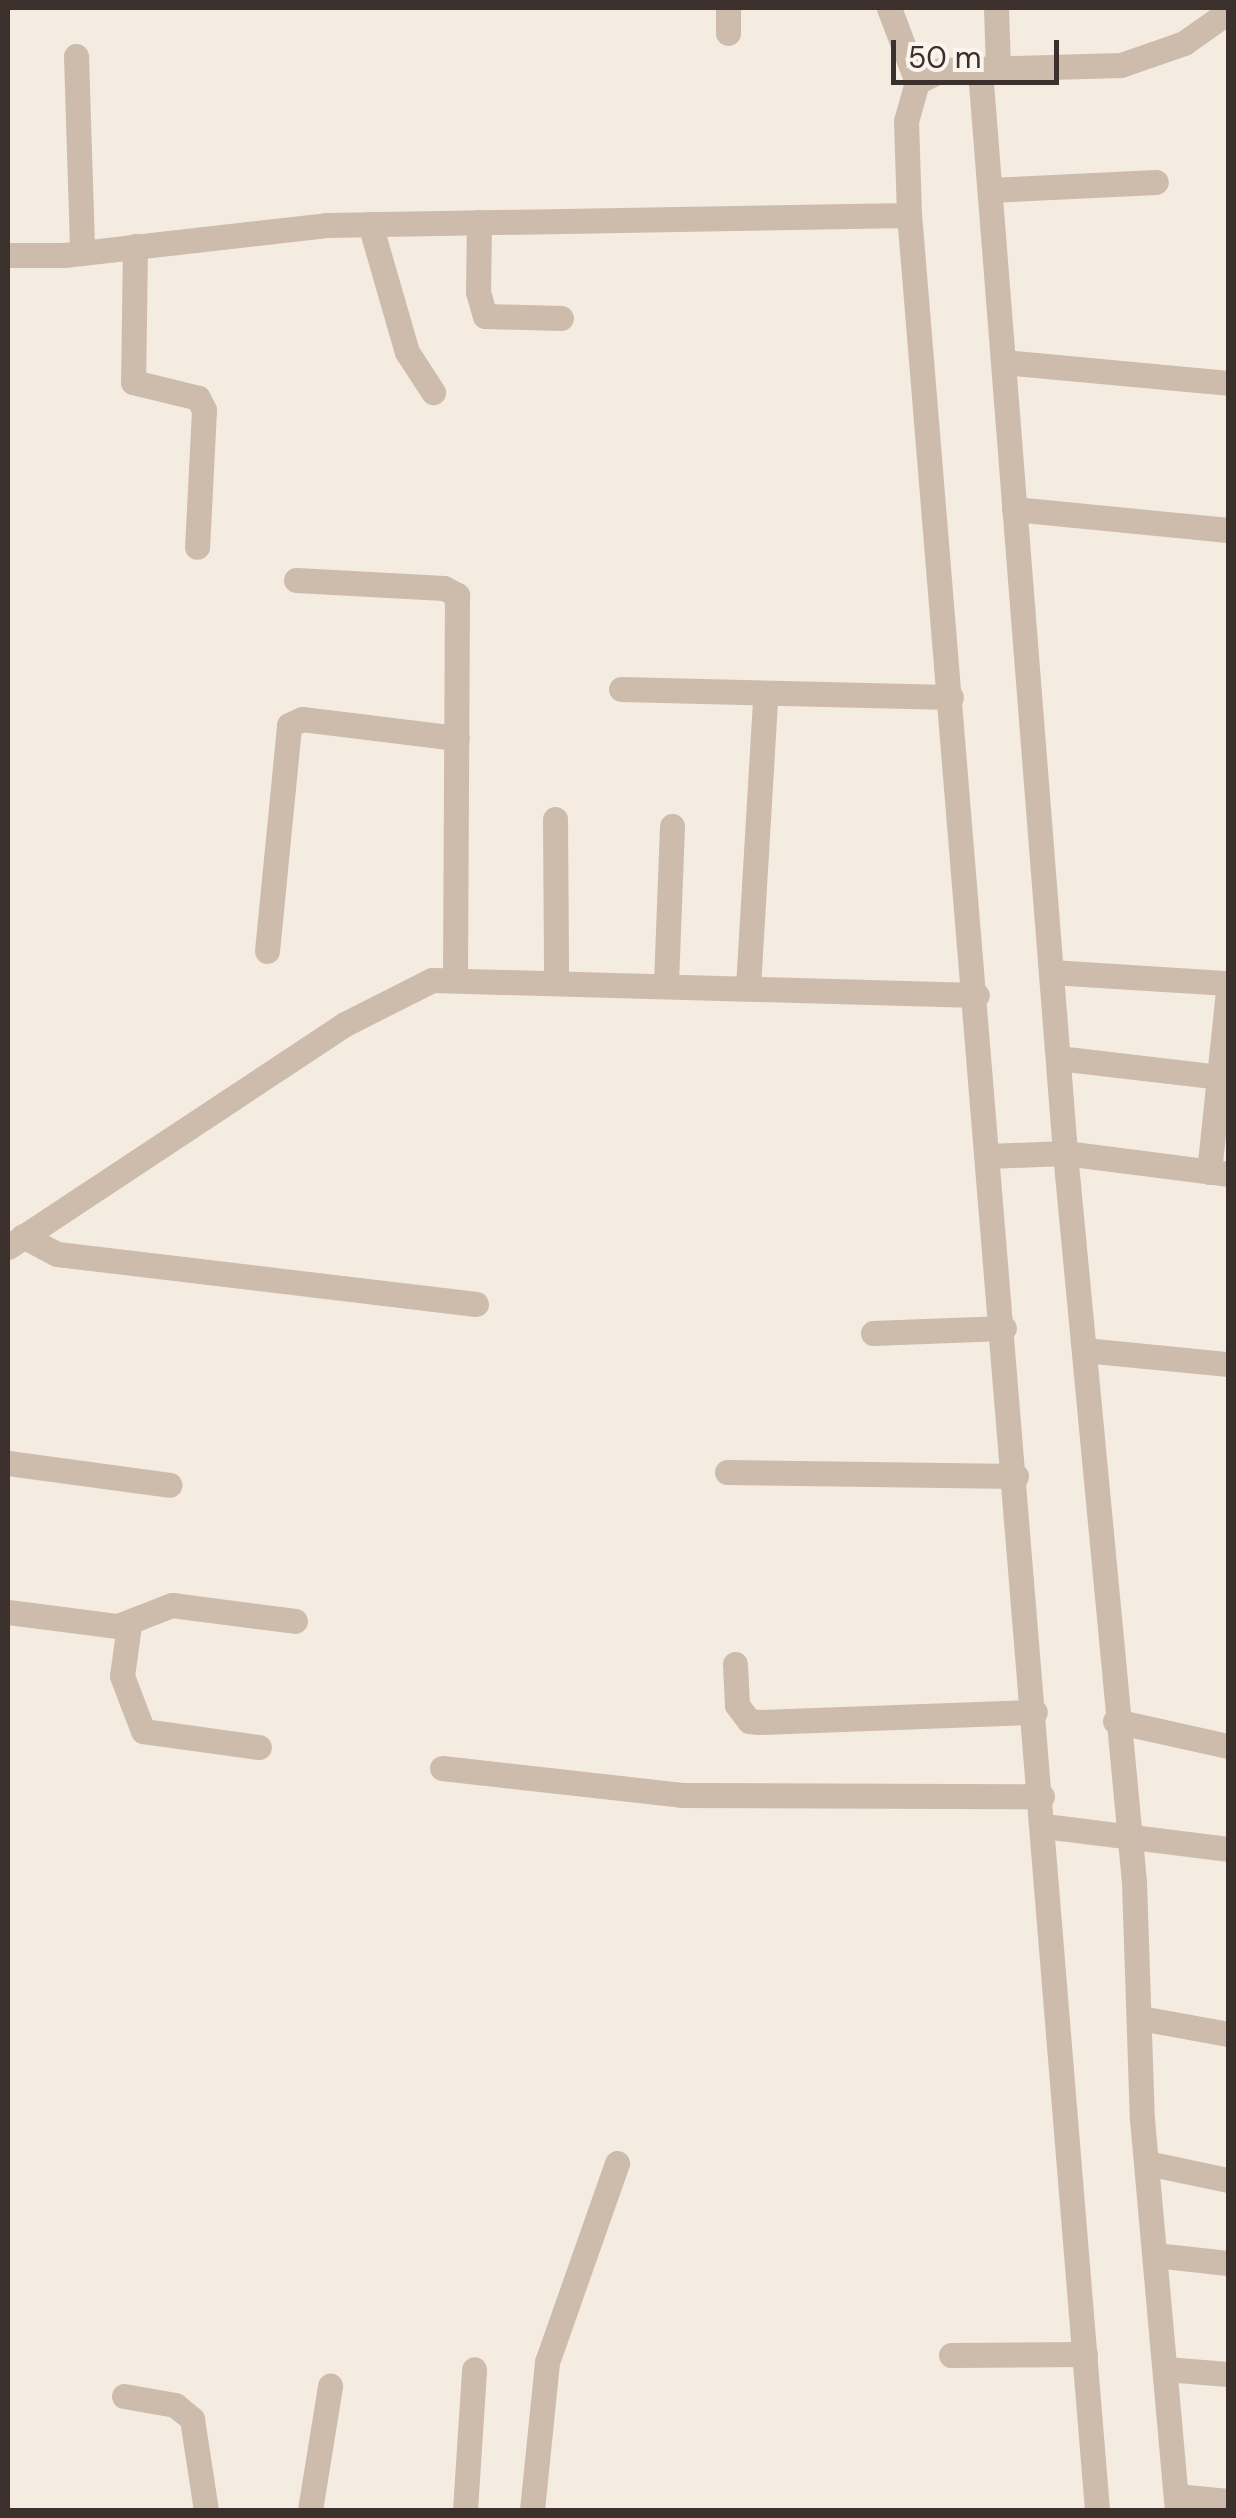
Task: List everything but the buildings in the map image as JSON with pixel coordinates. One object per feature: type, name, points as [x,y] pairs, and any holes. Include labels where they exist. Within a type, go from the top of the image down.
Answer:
[{"type":"street","points":[[888,8],[918,82],[906,121],[909,215],[977,994],[1000,1156],[1004,1328],[1034,1712],[1042,1796],[1056,1827],[1097,2510]]},
{"type":"street","points":[[996,8],[989,69],[990,190],[1058,1058],[1057,1154],[1084,1350],[1115,1720],[1118,1831],[1140,2018],[1146,2163],[1176,2503],[1228,2501]]},
{"type":"street","points":[[918,82],[940,70],[1082,69],[1148,59],[1228,12]]},
{"type":"street","points":[[76,56],[82,252]]},
{"type":"street","points":[[990,190],[1156,182]]},
{"type":"street","points":[[8,255],[82,252],[370,224],[909,215]]},
{"type":"street","points":[[478,222],[478,292],[485,316],[561,318]]},
{"type":"street","points":[[370,224],[407,352],[433,392]]},
{"type":"street","points":[[134,246],[133,382],[198,398],[204,410],[197,547]]},
{"type":"street","points":[[1003,362],[1228,383]]},
{"type":"street","points":[[1014,509],[1228,530]]},
{"type":"street","points":[[296,580],[455,592],[455,977]]},
{"type":"street","points":[[621,689],[765,697],[951,698]]},
{"type":"street","points":[[748,986],[765,697]]},
{"type":"street","points":[[266,951],[289,725],[302,719],[457,738]]},
{"type":"street","points":[[555,820],[556,979]]},
{"type":"street","points":[[666,983],[672,826]]},
{"type":"street","points":[[1051,972],[1228,984]]},
{"type":"street","points":[[15,1241],[384,1000],[455,977],[977,994]]},
{"type":"street","points":[[1000,1156],[1057,1154],[1219,1173],[1228,992]]},
{"type":"street","points":[[1058,1058],[1224,1078]]},
{"type":"street","points":[[15,1241],[57,1254],[476,1304]]},
{"type":"street","points":[[873,1333],[1004,1328]]},
{"type":"street","points":[[1084,1350],[1228,1364]]},
{"type":"street","points":[[8,1463],[170,1485]]},
{"type":"street","points":[[728,1472],[1016,1476]]},
{"type":"street","points":[[8,1612],[129,1625],[172,1605],[294,1621]]},
{"type":"street","points":[[129,1625],[122,1676],[143,1731],[259,1747]]},
{"type":"street","points":[[734,1664],[734,1694],[748,1721],[1034,1712]]},
{"type":"street","points":[[1115,1720],[1228,1746]]},
{"type":"street","points":[[442,1768],[681,1795],[1042,1796]]},
{"type":"street","points":[[1056,1827],[1118,1831],[1228,1850]]},
{"type":"street","points":[[1140,2018],[1228,2034]]},
{"type":"street","points":[[532,2510],[547,2362],[617,2163]]},
{"type":"street","points":[[1146,2163],[1228,2180]]},
{"type":"street","points":[[1155,2255],[1228,2263]]},
{"type":"street","points":[[951,2355],[1085,2354]]},
{"type":"street","points":[[464,2510],[474,2369]]},
{"type":"street","points":[[1165,2370],[1228,2374]]},
{"type":"street","points":[[310,2510],[330,2386]]},
{"type":"street","points":[[124,2396],[174,2405],[192,2418],[206,2510]]}]
